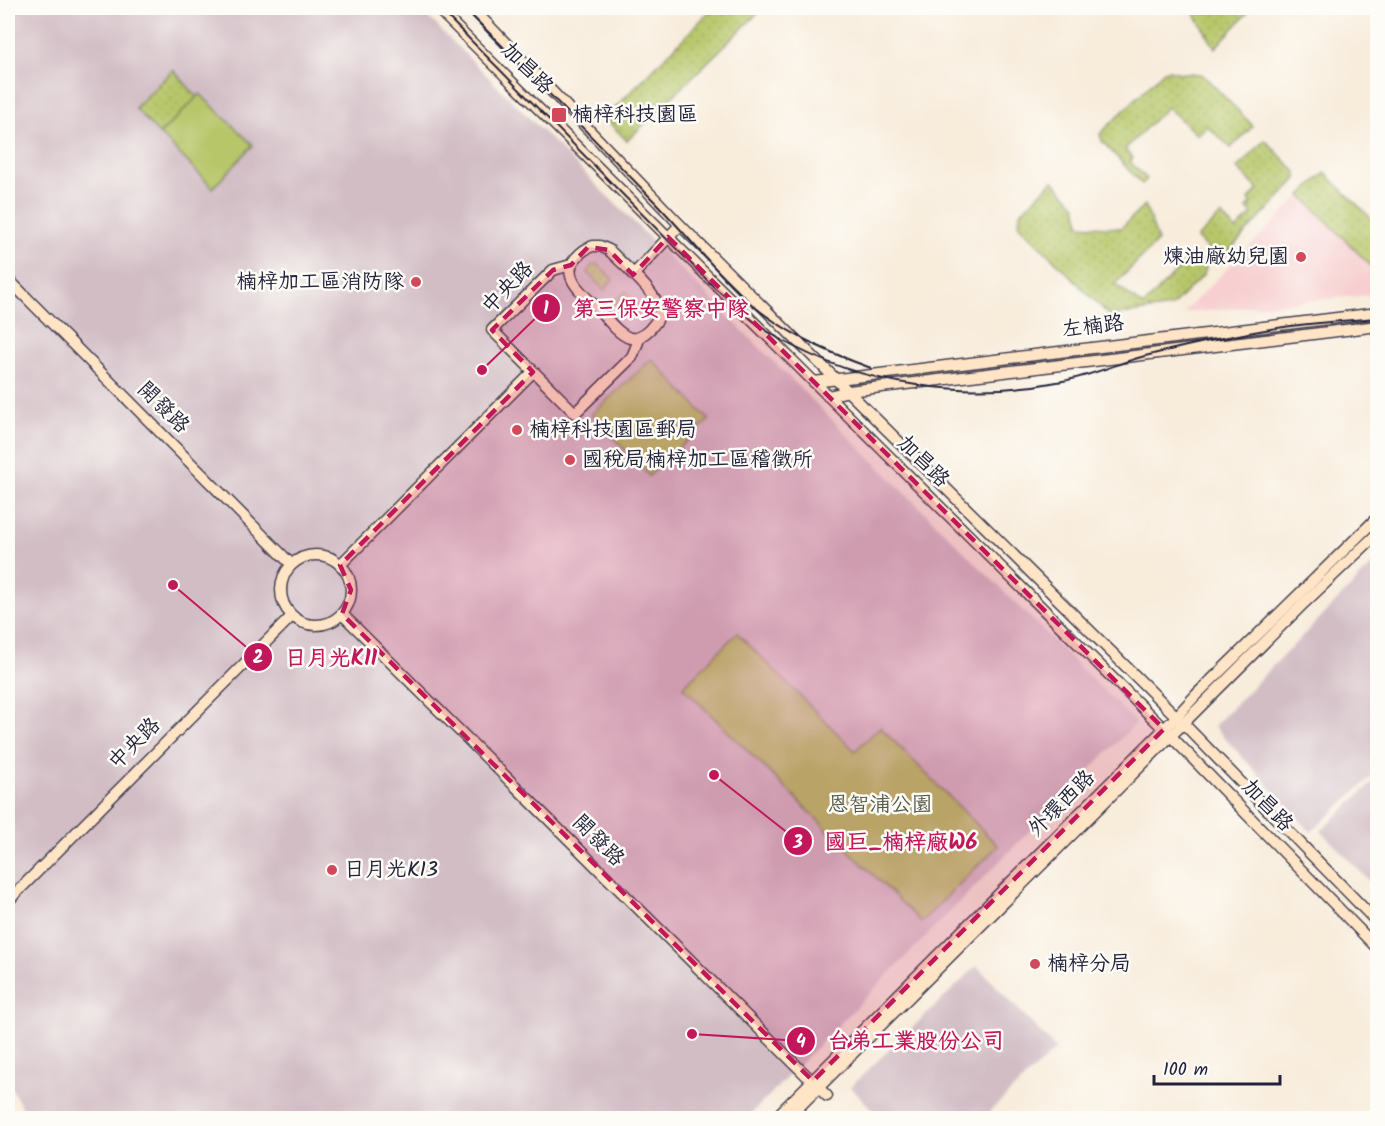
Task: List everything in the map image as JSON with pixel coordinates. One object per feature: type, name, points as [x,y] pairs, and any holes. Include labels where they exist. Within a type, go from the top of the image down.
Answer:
[{"type":"street","name":"加昌路","points":[[437,8],[1167,732],[1377,949]]},
{"type":"street","name":"加昌路","points":[[472,8],[680,225],[1180,720],[1377,923]]},
{"type":"street","points":[[633,275],[680,225]]},
{"type":"street","points":[[593,246],[600,246],[609,250],[633,275],[657,302],[659,314],[657,321],[647,333],[634,339],[617,330],[573,282],[569,270],[582,251],[593,246]]},
{"type":"street","name":"中央路","points":[[571,265],[553,270],[492,330],[575,413],[632,357],[640,337]]},
{"type":"street","name":"開發路","points":[[8,279],[291,564]]},
{"type":"street","name":"左楠路","points":[[814,382],[1377,313]]},
{"type":"street","name":"左楠路","points":[[828,396],[849,391],[1377,326]]},
{"type":"street","points":[[340,565],[533,372]]},
{"type":"street","name":"外環西路","points":[[1180,720],[1196,695],[1377,517]]},
{"type":"street","name":"外環西路","points":[[788,1119],[1167,732],[1377,533]]},
{"type":"street","points":[[320,555],[340,565],[346,572],[351,590],[347,606],[342,614],[331,622],[320,625],[305,624],[292,616],[282,599],[281,588],[284,574],[291,564],[304,557],[320,555]]},
{"type":"street","name":"開發路","points":[[342,614],[820,1088]]},
{"type":"street","name":"中央路","points":[[8,901],[292,616]]},
{"type":"street","name":"外環西路","points":[[775,1119],[820,1088]]},
{"type":"highlighted area","points":[[668,237],[1164,729],[813,1081],[342,614],[351,590],[340,565],[533,372],[492,330],[553,270],[571,265],[588,247],[609,250],[633,275]]},
{"type":"shaded area","points":[[8,8],[419,8],[1136,723],[747,1118],[27,1118],[8,1081]]},
{"type":"shaded area","name":"煉油廠幼兒園","points":[[1301,195],[1377,272],[1377,294],[1183,313]]},
{"type":"shaded area","points":[[1377,560],[1377,772],[1311,832],[1214,726]]},
{"type":"shaded area","points":[[1377,778],[1377,889],[1321,831]]},
{"type":"shaded area","points":[[977,966],[1056,1049],[983,1118],[881,1118],[850,1087]]},
{"type":"green space","points":[[713,8],[763,8],[627,141],[605,118]]},
{"type":"green space","points":[[1191,8],[1252,8],[1215,48]]},
{"type":"green space","points":[[173,70],[198,98],[159,134],[135,108]]},
{"type":"green space","points":[[1164,71],[1203,75],[1252,127],[1231,148],[1207,126],[1197,135],[1167,107],[1125,149],[1133,158],[1130,162],[1147,179],[1142,184],[1102,141],[1100,134]]},
{"type":"green space","points":[[200,94],[253,145],[213,188],[160,134]]},
{"type":"green space","points":[[1265,140],[1297,173],[1297,179],[1223,257],[1216,258],[1197,238],[1221,215],[1236,230],[1252,214],[1247,208],[1252,203],[1249,200],[1258,189],[1237,168]]},
{"type":"green space","points":[[1325,173],[1377,224],[1377,272],[1301,195]]},
{"type":"green space","points":[[1053,181],[1076,205],[1080,225],[1121,228],[1145,205],[1158,241],[1115,284],[1143,306],[1193,254],[1206,268],[1204,274],[1171,307],[1110,316],[1019,225],[1020,213]]},
{"type":"green space","points":[[597,264],[613,279],[604,290],[588,273],[591,266]]},
{"type":"green space","points":[[626,291],[639,306],[639,313],[636,316],[628,316],[615,302]]},
{"type":"green space","points":[[652,359],[709,420],[649,476],[592,414]]},
{"type":"green space","name":"恩智浦公園","points":[[737,633],[855,751],[880,727],[998,846],[921,922],[683,687]]},
{"type":"railway","points":[[439,8],[714,287],[769,333],[810,355],[845,368],[880,378],[953,389],[1027,387],[1073,379],[1145,356],[1235,336],[1321,322],[1378,318]]},
{"type":"railway","points":[[464,8],[604,149],[754,307],[801,338],[871,368]]},
{"type":"place","name":"楠梓科技園區","points":[[559,115]]},
{"type":"place","name":"煉油廠幼兒園","points":[[1301,257]]},
{"type":"place","name":"楠梓加工區消防隊","points":[[416,282]]},
{"type":"place","name":"第三保安警察中隊","points":[[482,370]]},
{"type":"place","name":"楠梓科技園區郵局","points":[[517,430]]},
{"type":"place","name":"國稅局楠梓加工區稽徵所","points":[[570,460]]},
{"type":"place","name":"日月光K11","points":[[173,585]]},
{"type":"place","name":"國巨_楠梓廠W6","points":[[714,775]]},
{"type":"place","name":"日月光K13","points":[[332,870]]},
{"type":"place","name":"楠梓分局","points":[[1035,964]]},
{"type":"place","name":"台弟工業股份公司","points":[[692,1034]]}]
